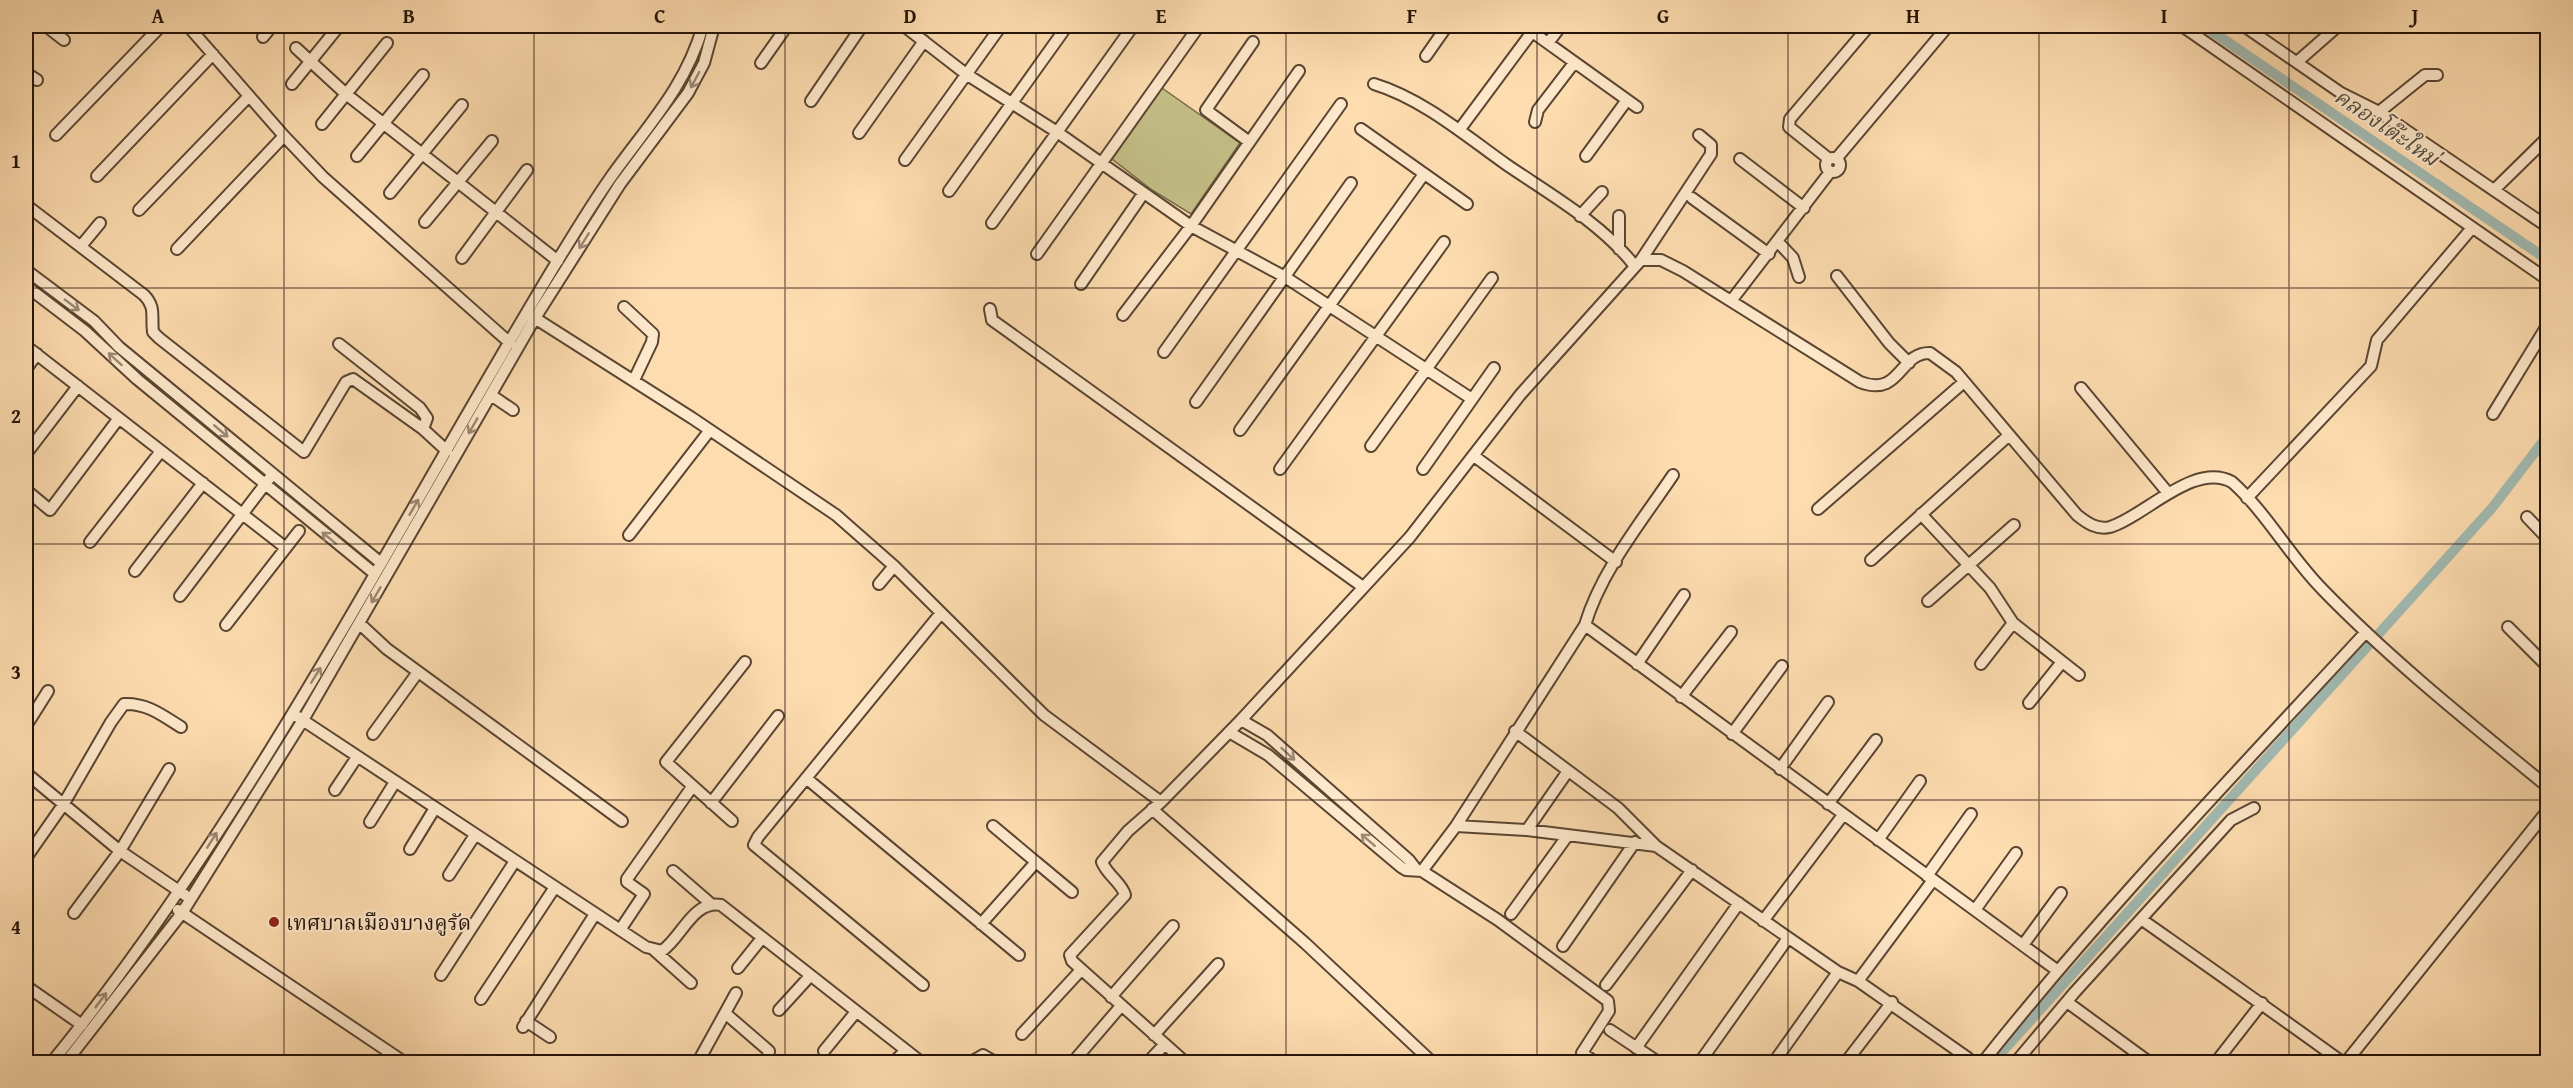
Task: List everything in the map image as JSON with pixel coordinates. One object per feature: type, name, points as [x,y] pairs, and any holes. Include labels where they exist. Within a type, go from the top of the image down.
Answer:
[{"type":"street","points":[[46,26],[64,40]]},
{"type":"street","points":[[56,135],[161,26]]},
{"type":"street","points":[[188,26],[323,177],[510,342]]},
{"type":"street","points":[[263,37],[272,26]]},
{"type":"street","points":[[292,84],[339,26]]},
{"type":"street","points":[[66,1062],[182,913],[303,720],[491,395],[558,261],[610,178],[679,86],[692,60],[703,26]]},
{"type":"street","points":[[52,1062],[180,892],[292,713],[510,342],[531,315],[620,184],[688,93],[704,63],[714,26]]},
{"type":"street","points":[[761,63],[787,26]]},
{"type":"street","points":[[811,101],[862,26]]},
{"type":"street","points":[[904,26],[966,74],[1057,132],[1191,226],[1237,249],[1284,277],[1472,399]]},
{"type":"street","points":[[949,191],[1067,26]]},
{"type":"street","points":[[992,223],[1133,26]]},
{"type":"street","points":[[1037,254],[1199,26]]},
{"type":"street","points":[[1426,56],[1448,26]]},
{"type":"street","points":[[1548,44],[1561,26]]},
{"type":"street","points":[[1731,301],[1830,172],[1838,169],[1840,165],[1833,159],[1789,127],[1790,119],[1869,26]]},
{"type":"street","points":[[1833,159],[1948,26]]},
{"type":"street","points":[[2181,26],[2547,280]]},
{"type":"street","points":[[2244,26],[2341,93],[2379,112],[2547,227]]},
{"type":"street","points":[[2297,62],[2338,26]]},
{"type":"street","points":[[905,160],[996,27]]},
{"type":"street","points":[[1460,129],[1528,29],[1637,107]]},
{"type":"street","points":[[859,134],[924,41]]},
{"type":"street","points":[[1248,141],[1206,110],[1253,42]]},
{"type":"street","points":[[322,124],[387,43]]},
{"type":"street","points":[[296,48],[346,94],[558,261]]},
{"type":"street","points":[[97,176],[213,54]]},
{"type":"street","points":[[1535,122],[1538,110],[1574,63]]},
{"type":"street","points":[[1123,315],[1191,226],[1248,141],[1299,71]]},
{"type":"street","points":[[26,73],[37,80]]},
{"type":"street","points":[[357,156],[423,75]]},
{"type":"street","points":[[2379,112],[2425,75],[2437,75]]},
{"type":"street","points":[[1374,84],[1402,95],[1460,129],[1580,216],[1637,263],[1661,260],[1860,382],[1874,388],[1895,377],[1923,353],[1930,353],[1964,382],[2077,515],[2090,525],[2110,527],[2168,493],[2199,481],[2220,477],[2232,482],[2321,588],[2388,653],[2547,787]]},
{"type":"street","points":[[139,210],[249,96]]},
{"type":"street","points":[[1586,156],[1627,100]]},
{"type":"street","points":[[1164,352],[1341,104]]},
{"type":"street","points":[[390,193],[462,105]]},
{"type":"street","points":[[1361,129],[1467,204]]},
{"type":"street","points":[[1185,1062],[1072,961],[1070,955],[1125,895],[1124,890],[1106,872],[1102,862],[1128,831],[1157,806],[1241,720],[1410,537],[1520,395],[1637,263],[1710,154],[1711,145],[1699,135]]},
{"type":"street","points":[[177,249],[284,136]]},
{"type":"street","points":[[2494,190],[2547,137]]},
{"type":"street","points":[[425,222],[492,141]]},
{"type":"street","points":[[1740,159],[1804,208]]},
{"type":"street","points":[[462,258],[527,170]]},
{"type":"street","points":[[1240,430],[1424,174]]},
{"type":"street","points":[[1196,402],[1351,183]]},
{"type":"street","points":[[1580,216],[1602,192]]},
{"type":"street","points":[[1081,284],[1143,194]]},
{"type":"street","points":[[1692,198],[1769,254]]},
{"type":"street","points":[[26,205],[151,302],[154,312],[153,332],[159,338],[304,452],[346,382],[353,379],[423,429],[447,451]]},
{"type":"street","points":[[1618,216],[1619,249]]},
{"type":"street","points":[[81,246],[100,223]]},
{"type":"street","points":[[2247,498],[2371,366],[2377,340],[2472,228]]},
{"type":"street","points":[[1280,470],[1444,242]]},
{"type":"street","points":[[1778,242],[1793,258],[1799,278]]},
{"type":"street","points":[[26,270],[94,321],[119,347],[381,563]]},
{"type":"street","points":[[1837,276],[1889,343],[1909,363]]},
{"type":"street","points":[[1371,447],[1492,278]]},
{"type":"street","points":[[26,286],[85,331],[156,395],[375,574]]},
{"type":"street","points":[[624,307],[653,334],[652,342],[634,380]]},
{"type":"street","points":[[990,309],[992,320],[1362,587]]},
{"type":"street","points":[[531,315],[634,380],[836,515],[894,566],[1044,715],[1157,806],[1432,1062]]},
{"type":"street","points":[[2493,414],[2547,324]]},
{"type":"street","points":[[339,344],[420,408],[427,418],[423,429]]},
{"type":"street","points":[[26,346],[286,548]]},
{"type":"street","points":[[26,369],[37,354]]},
{"type":"street","points":[[137,379],[146,368]]},
{"type":"street","points":[[1423,469],[1494,368]]},
{"type":"street","points":[[1818,509],[1964,382]]},
{"type":"street","points":[[156,395],[165,384]]},
{"type":"street","points":[[26,454],[78,386]]},
{"type":"street","points":[[2081,388],[2168,493]]},
{"type":"street","points":[[491,395],[513,410]]},
{"type":"street","points":[[26,490],[50,510],[119,418]]},
{"type":"street","points":[[629,535],[710,430]]},
{"type":"street","points":[[1871,560],[2008,436]]},
{"type":"street","points":[[90,542],[162,451]]},
{"type":"street","points":[[1474,456],[1616,562]]},
{"type":"street","points":[[180,596],[273,474]]},
{"type":"street","points":[[1229,732],[1268,755],[1401,867],[1407,870],[1419,870],[1456,826],[1585,625],[1590,609],[1616,562],[1673,474]]},
{"type":"street","points":[[135,571],[203,483]]},
{"type":"street","points":[[1922,514],[1990,588],[2013,623],[2079,675]]},
{"type":"street","points":[[2527,517],[2547,539]]},
{"type":"street","points":[[1928,601],[2014,525]]},
{"type":"street","points":[[226,625],[299,531]]},
{"type":"street","points":[[879,584],[894,566]]},
{"type":"street","points":[[1637,664],[1684,596]]},
{"type":"street","points":[[922,985],[761,854],[754,845],[758,837],[941,613]]},
{"type":"street","points":[[1980,664],[2013,623]]},
{"type":"street","points":[[360,624],[387,649],[622,821]]},
{"type":"street","points":[[1585,625],[2058,970]]},
{"type":"street","points":[[2508,627],[2547,668]]},
{"type":"street","points":[[1681,697],[1731,632]]},
{"type":"street","points":[[1983,1062],[2058,970],[2222,787],[2368,633]]},
{"type":"street","points":[[732,821],[666,762],[745,662]]},
{"type":"street","points":[[2029,704],[2062,662]]},
{"type":"street","points":[[1732,734],[1782,666]]},
{"type":"street","points":[[373,734],[418,672]]},
{"type":"street","points":[[26,726],[48,691]]},
{"type":"street","points":[[1780,769],[1828,702]]},
{"type":"street","points":[[26,858],[63,805],[124,704],[137,704],[153,709],[181,726]]},
{"type":"street","points":[[292,713],[595,914],[654,950],[691,983]]},
{"type":"street","points":[[711,803],[778,716]]},
{"type":"street","points":[[1241,720],[1267,735],[1419,870],[1498,920],[1608,1001],[1609,1011],[1582,1053],[1595,1062]]},
{"type":"street","points":[[1515,731],[1618,808],[1647,834],[1656,846],[1838,972],[1893,1002],[1968,1058]]},
{"type":"street","points":[[1828,804],[1876,740]]},
{"type":"street","points":[[334,790],[357,756]]},
{"type":"street","points":[[74,913],[120,851],[169,769]]},
{"type":"street","points":[[1527,830],[1568,771]]},
{"type":"street","points":[[26,773],[120,851],[190,899]]},
{"type":"street","points":[[806,778],[1018,955]]},
{"type":"street","points":[[1878,840],[1920,781]]},
{"type":"street","points":[[370,822],[395,782]]},
{"type":"street","points":[[620,930],[644,896],[627,879],[692,787]]},
{"type":"street","points":[[410,849],[435,808]]},
{"type":"street","points":[[2016,1062],[2231,820],[2254,808]]},
{"type":"street","points":[[2141,919],[2350,1061],[2544,824],[2547,810]]},
{"type":"street","points":[[1858,981],[1930,878],[1971,814]]},
{"type":"street","points":[[1764,921],[1843,815]]},
{"type":"street","points":[[993,826],[1072,892]]},
{"type":"street","points":[[1456,826],[1527,830],[1656,846]]},
{"type":"street","points":[[449,875],[475,835]]},
{"type":"street","points":[[1511,914],[1568,835]]},
{"type":"street","points":[[1563,946],[1635,842]]},
{"type":"street","points":[[1975,910],[2016,853]]},
{"type":"street","points":[[441,975],[515,861]]},
{"type":"street","points":[[981,924],[1036,862]]},
{"type":"street","points":[[1605,985],[1692,870]]},
{"type":"street","points":[[673,871],[710,903],[721,905],[855,1013],[921,1062]]},
{"type":"street","points":[[481,999],[555,887]]},
{"type":"street","points":[[2024,945],[2061,893]]},
{"type":"street","points":[[654,950],[662,951],[670,945],[700,909],[710,903]]},
{"type":"street","points":[[1636,1048],[1739,903]]},
{"type":"street","points":[[171,905],[404,1062]]},
{"type":"street","points":[[550,1037],[525,1024],[595,914]]},
{"type":"street","points":[[1111,997],[1173,926]]},
{"type":"street","points":[[738,968],[762,938]]},
{"type":"street","points":[[1700,1062],[1788,938]]},
{"type":"street","points":[[1154,1035],[1218,964]]},
{"type":"street","points":[[1022,1034],[1081,970]]},
{"type":"street","points":[[1774,1062],[1838,972]]},
{"type":"street","points":[[779,1010],[810,976]]},
{"type":"street","points":[[26,986],[82,1025]]},
{"type":"street","points":[[698,1062],[736,993]]},
{"type":"street","points":[[1846,1062],[1893,1002]]},
{"type":"street","points":[[2067,1002],[2149,1062]]},
{"type":"street","points":[[2216,1062],[2262,1003]]},
{"type":"street","points":[[1073,1062],[1121,1006]]},
{"type":"street","points":[[824,1051],[855,1013]]},
{"type":"street","points":[[725,1014],[769,1051],[767,1062]]},
{"type":"street","points":[[1610,1030],[1658,1062]]},
{"type":"street","points":[[1148,1062],[1164,1044]]},
{"type":"street","points":[[894,1062],[905,1051]]},
{"type":"street","points":[[971,1062],[983,1055],[995,1062]]},
{"type":"street","points":[[514,1062],[521,1062]]},
{"type":"shaded area","points":[[1162,88],[1240,143],[1191,214],[1152,190],[1112,159]]},
{"type":"waterway","name":"คลองโต๊ะใหม่","points":[[2204,26],[2548,260]]},
{"type":"waterway","points":[[1993,1062],[2492,508],[2548,435]]},
{"type":"place","name":"เทศบาลเมืองบางคูรัด","points":[[274,922]]}]
